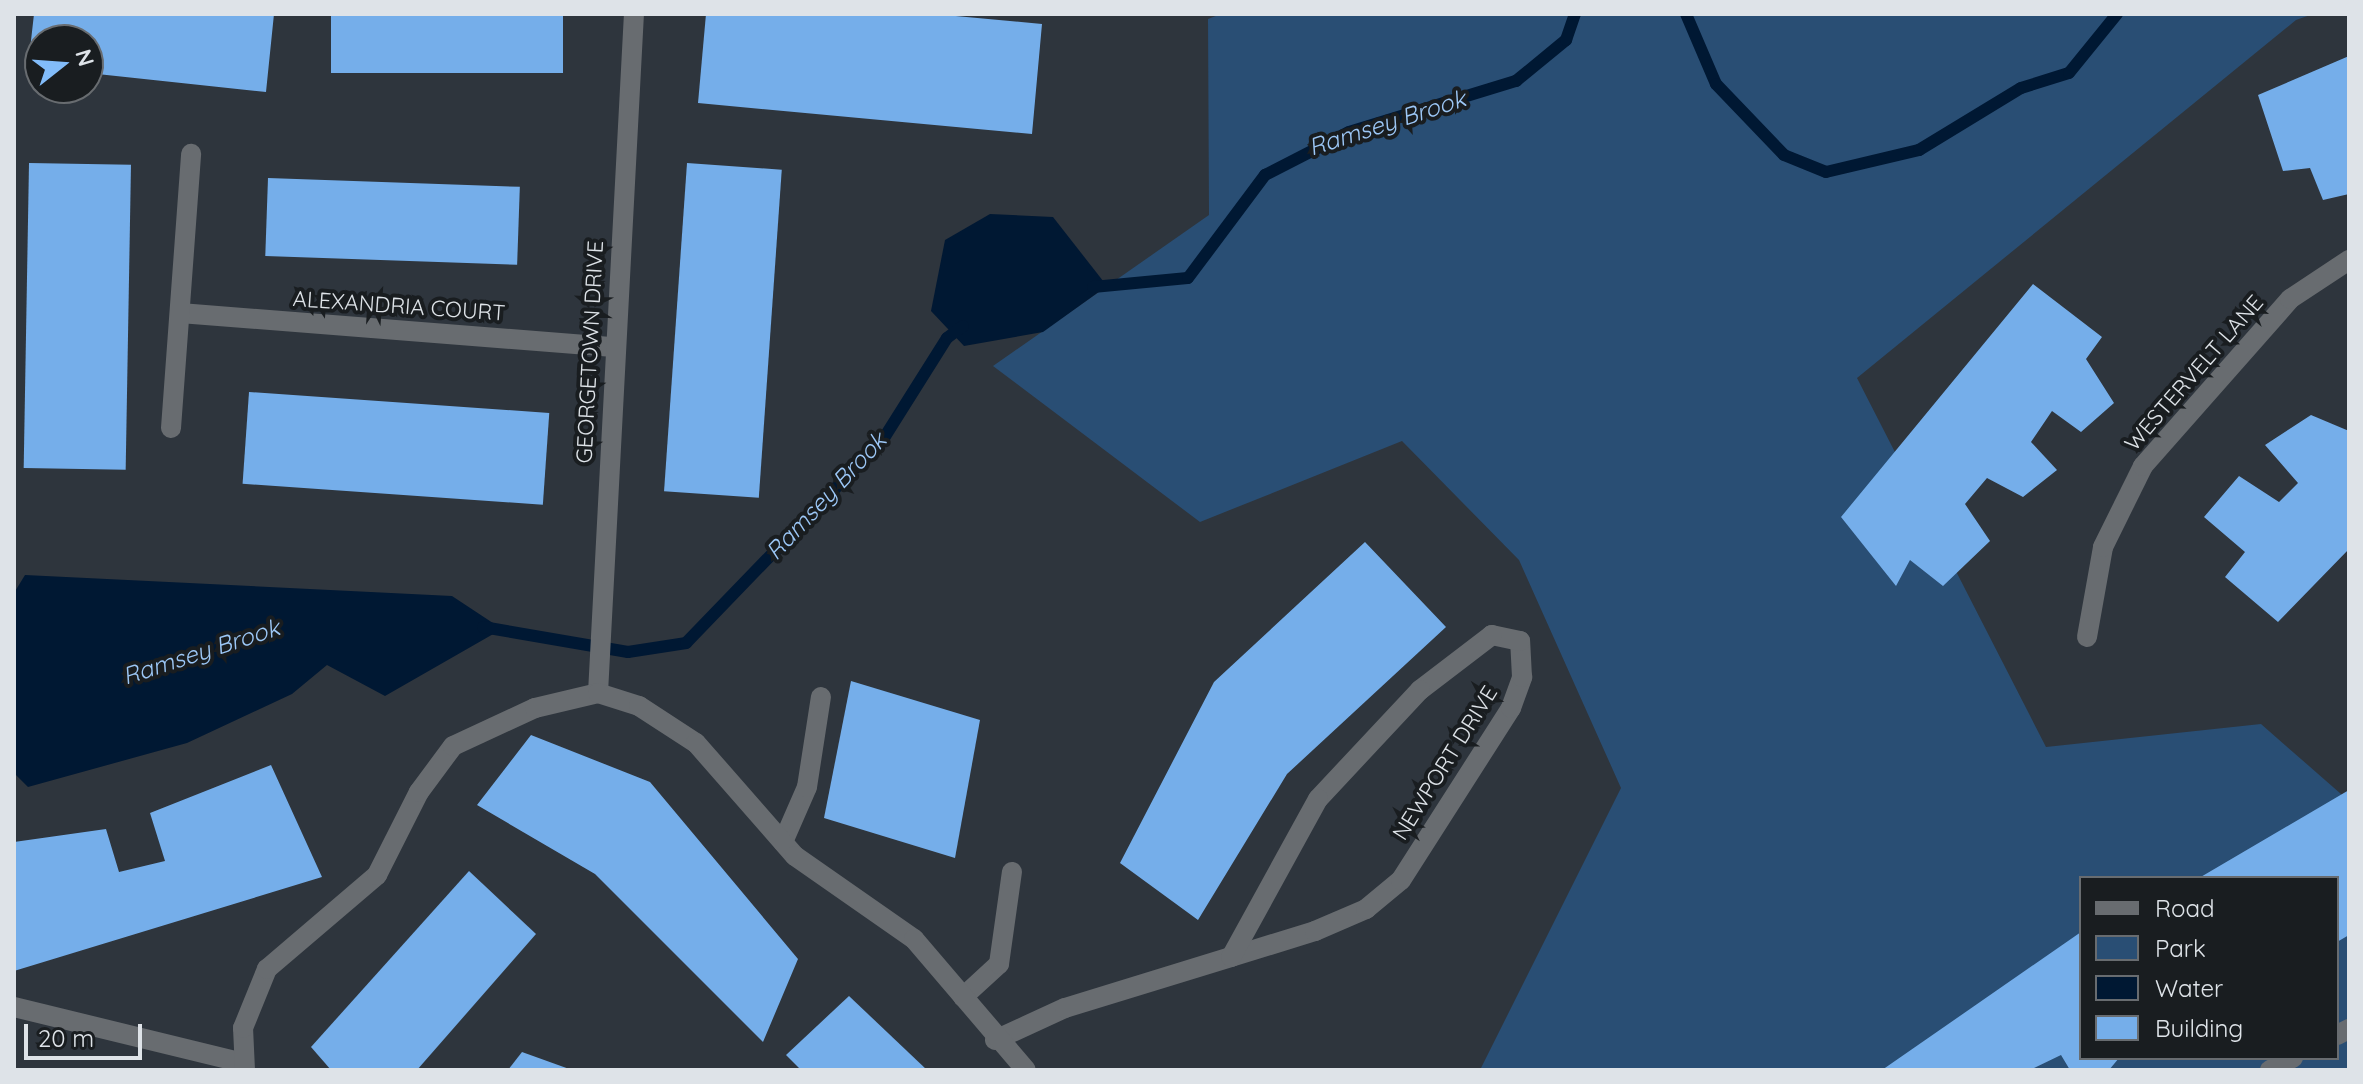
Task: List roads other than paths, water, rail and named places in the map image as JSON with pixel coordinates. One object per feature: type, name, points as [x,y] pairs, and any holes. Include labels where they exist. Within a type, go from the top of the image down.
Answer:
[{"type":"street","name":"GEORGETOWN DRIVE","points":[[598,693],[634,14]]},
{"type":"street","points":[[171,428],[191,154]]},
{"type":"street","name":"WESTERVELT LANE","points":[[2087,637],[2103,547],[2143,466],[2290,299],[2349,260]]},
{"type":"street","name":"ALEXANDRIA COURT","points":[[180,313],[614,347]]},
{"type":"street","name":"NEWPORT DRIVE","points":[[995,1040],[1065,1008],[1231,957],[1366,909],[1401,880],[1511,708],[1522,677],[1520,641],[1492,635],[1420,690],[1318,799],[1231,957]]},
{"type":"street","points":[[14,1007],[244,1066],[243,1028],[267,969],[377,875],[419,792],[453,746],[535,708],[598,693],[639,706],[696,743],[783,842],[914,939],[995,1040],[1026,1070]]},
{"type":"street","points":[[783,842],[807,787],[821,697]]},
{"type":"street","points":[[963,997],[999,964],[1012,872]]},
{"type":"street","points":[[2270,1070],[2289,1060]]},
{"type":"water","points":[[990,214],[1053,217],[1107,286],[1043,332],[964,346],[931,311],[945,240]]},
{"type":"water","points":[[25,575],[452,596],[502,629],[385,696],[327,665],[292,694],[187,743],[28,787],[14,773],[14,593]]},
{"type":"waterway","name":"Ramsey Brook","points":[[1093,287],[1188,278],[1265,175],[1349,132],[1516,81],[1566,40],[1575,14]]},
{"type":"waterway","name":"Ramsey Brook","points":[[1686,14],[1716,84],[1784,155],[1826,172],[1919,150],[2021,88],[2069,73],[2117,14]]},
{"type":"waterway","name":"Ramsey Brook","points":[[483,627],[628,652],[686,643],[884,438],[947,338],[963,326]]}]
